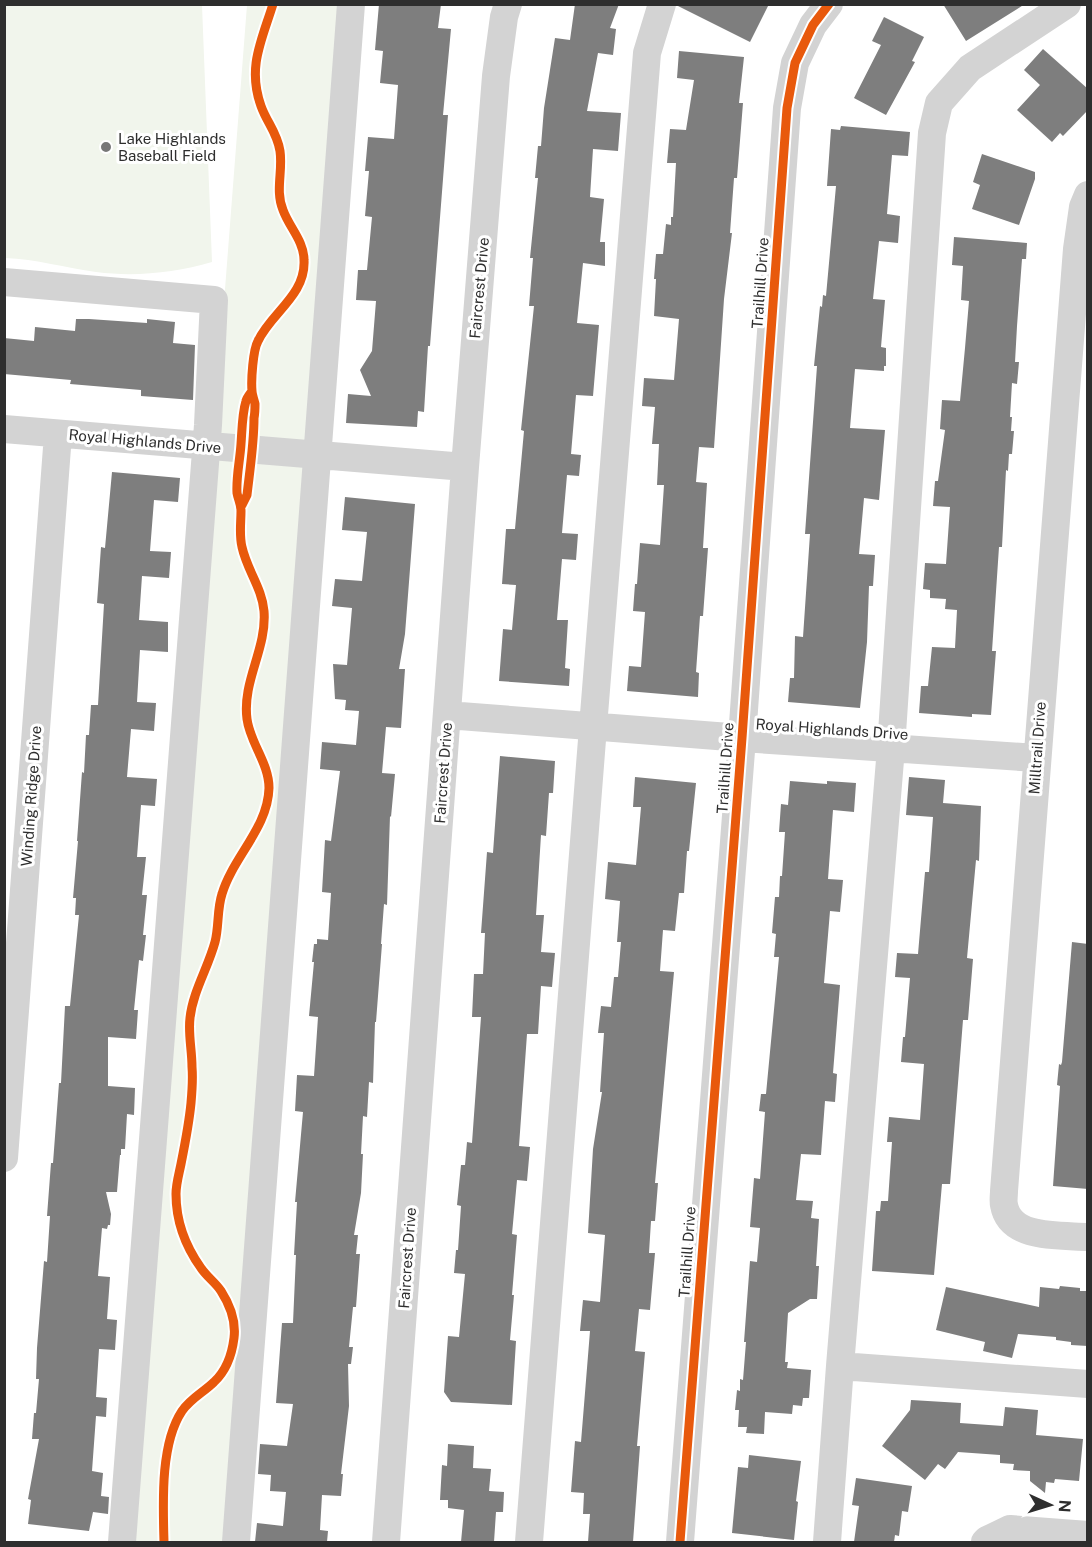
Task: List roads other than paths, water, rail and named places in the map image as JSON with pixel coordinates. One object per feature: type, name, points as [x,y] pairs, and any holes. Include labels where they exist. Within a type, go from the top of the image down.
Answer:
[{"type":"street","points":[[236,1542],[351,4]]},
{"type":"street","name":"Faircrest Drive","points":[[386,1542],[496,76],[504,17],[508,4]]},
{"type":"street","points":[[529,1542],[647,53],[662,4]]},
{"type":"street","name":"Trailhill Drive","points":[[680,1542],[742,738],[787,108],[795,63],[813,25],[829,4]]},
{"type":"street","points":[[826,1542],[891,748],[932,133],[939,103],[970,68],[1067,4]]},
{"type":"street","name":"Milltrail Drive","points":[[1088,195],[1083,207],[1077,249],[1004,1191],[1004,1207],[1012,1221],[1024,1230],[1040,1234],[1088,1237]]},
{"type":"street","points":[[4,282],[214,300],[206,447],[122,1542]]},
{"type":"street","name":"Royal Highlands Drive","points":[[4,429],[465,467]]},
{"type":"street","name":"Winding Ridge Drive","points":[[4,1158],[58,434]]},
{"type":"street","name":"Royal Highlands Drive","points":[[447,716],[1036,758]]},
{"type":"street","points":[[840,1366],[1088,1384]]},
{"type":"street","points":[[985,1542],[1010,1529],[1088,1534]]},
{"type":"place","name":"Lake Highlands Baseball Field","points":[[106,147]]}]
